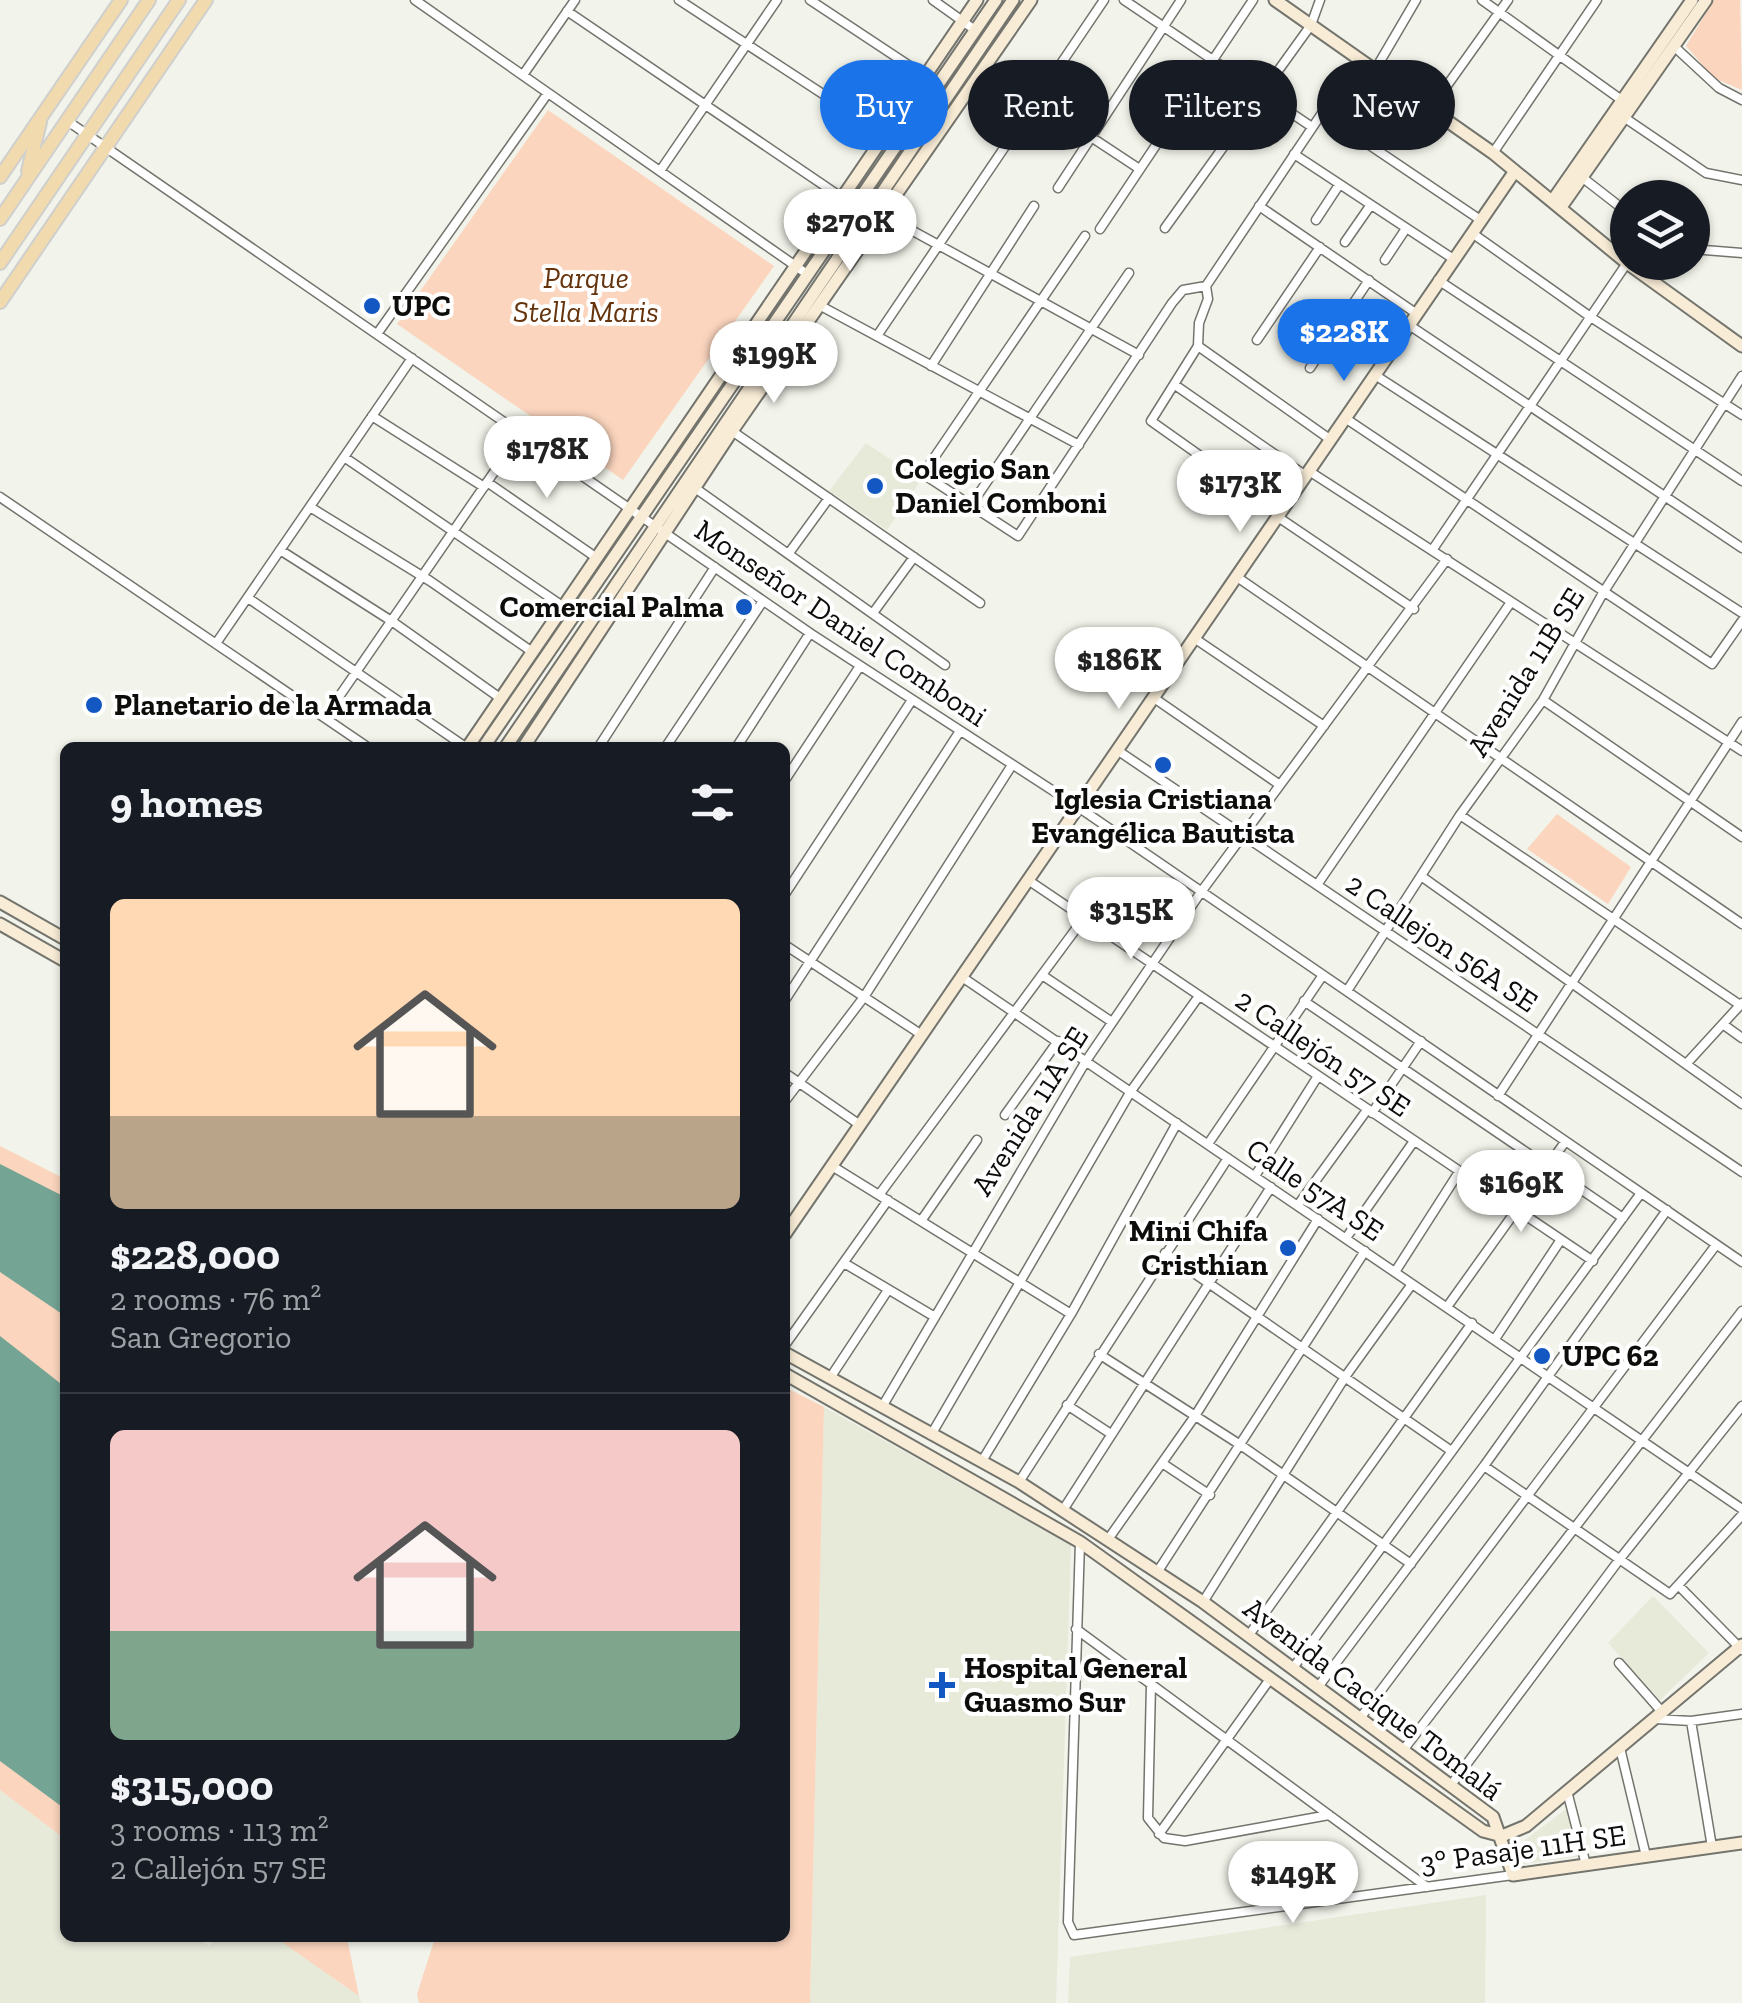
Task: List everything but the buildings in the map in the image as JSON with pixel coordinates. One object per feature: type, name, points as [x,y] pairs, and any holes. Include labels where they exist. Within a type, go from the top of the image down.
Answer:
[{"type":"main road","points":[[0,177],[121,0]]},
{"type":"main road","points":[[0,219],[149,0]]},
{"type":"main road","points":[[0,263],[179,0]]},
{"type":"main road","points":[[0,302],[206,0]]},
{"type":"main road","points":[[935,60],[976,0]]},
{"type":"main road","points":[[487,742],[996,0]]},
{"type":"main road","points":[[510,742],[660,528],[1013,0]]},
{"type":"main road","points":[[988,60],[1031,0]]},
{"type":"main road","points":[[1275,0],[1362,60]]},
{"type":"main road","points":[[1557,203],[1692,0]]},
{"type":"main road","points":[[1557,203],[1583,178],[1706,0]]},
{"type":"main road","points":[[527,742],[660,528],[695,488],[968,89]]},
{"type":"main road","points":[[26,180],[42,115]]},
{"type":"main road","points":[[1455,125],[1610,248]]},
{"type":"main road","points":[[471,742],[873,150]]},
{"type":"main road","points":[[790,1227],[1515,170]]},
{"type":"main road","points":[[1651,280],[1742,345]]},
{"type":"main road","points":[[0,902],[60,936]]},
{"type":"main road","points":[[0,924],[60,958]]},
{"type":"main road","name":"Avenida Cacique Tomalá","points":[[790,1356],[1019,1482],[1158,1570],[1404,1749],[1493,1818],[1502,1836]]},
{"type":"main road","name":"Avenida Cacique Tomalá","points":[[790,1377],[1080,1542],[1483,1831],[1502,1836]]},
{"type":"main road","points":[[1513,1875],[1502,1836],[1526,1826],[1741,1648]]},
{"type":"main road","name":"3° Pasaje 11H SE","points":[[1513,1875],[1742,1842]]},
{"type":"street","points":[[415,0],[807,274]]},
{"type":"street","points":[[523,75],[575,0]]},
{"type":"street","points":[[679,0],[820,92]]},
{"type":"street","points":[[660,171],[777,0]]},
{"type":"street","points":[[810,0],[900,60]]},
{"type":"street","points":[[932,0],[975,30]]},
{"type":"street","points":[[1064,60],[1104,0]]},
{"type":"street","points":[[1124,0],[1214,60]]},
{"type":"street","points":[[1109,106],[1181,0]]},
{"type":"street","points":[[1100,229],[1253,0]]},
{"type":"street","points":[[1287,60],[1311,25],[1320,0]]},
{"type":"street","points":[[1381,60],[1416,0]]},
{"type":"street","points":[[1482,0],[1623,102]]},
{"type":"street","points":[[1455,75],[1508,0]]},
{"type":"street","points":[[1493,152],[1597,0]]},
{"type":"street","points":[[567,12],[842,197]]},
{"type":"street","points":[[1678,50],[1718,88],[1742,100]]},
{"type":"street","points":[[377,334],[548,93]]},
{"type":"street","points":[[1297,116],[1312,127]]},
{"type":"street","points":[[1626,118],[1706,173],[1742,180]]},
{"type":"street","name":"Monseñor Daniel Comboni","points":[[66,120],[763,601],[1078,807],[1742,1262]]},
{"type":"street","points":[[1317,120],[1206,286],[1208,299],[1199,323],[1198,346],[1151,421],[1414,609]]},
{"type":"street","points":[[1109,149],[1138,168]]},
{"type":"street","points":[[878,336],[1004,150]]},
{"type":"street","points":[[1058,188],[1081,150]]},
{"type":"street","points":[[1165,228],[1222,150]]},
{"type":"street","points":[[1376,150],[1479,219]]},
{"type":"street","points":[[1294,154],[1452,258]]},
{"type":"street","points":[[1583,178],[1610,198]]},
{"type":"street","points":[[1316,220],[1339,185]]},
{"type":"street","points":[[932,366],[1034,206]]},
{"type":"street","points":[[1259,206],[1370,280],[1413,320],[1530,408],[1742,548]]},
{"type":"street","points":[[1346,242],[1370,206]]},
{"type":"street","points":[[882,214],[1139,354]]},
{"type":"street","points":[[1385,260],[1405,230]]},
{"type":"street","points":[[1470,232],[1592,318],[1742,415]]},
{"type":"street","points":[[1085,236],[922,474],[1018,536],[1183,290],[1206,286]]},
{"type":"street","points":[[1256,340],[1320,247]]},
{"type":"street","points":[[1710,250],[1742,253]]},
{"type":"street","points":[[971,505],[1130,273]]},
{"type":"street","points":[[1310,368],[1370,280]]},
{"type":"street","points":[[1438,280],[1742,481]]},
{"type":"street","points":[[1433,550],[1616,280]]},
{"type":"street","points":[[819,305],[1079,445]]},
{"type":"street","points":[[1198,346],[1331,440]]},
{"type":"street","points":[[217,642],[412,358]]},
{"type":"street","points":[[1346,418],[1712,664],[1742,617],[1376,375]]},
{"type":"street","name":"Avenida 11B SE","points":[[1347,991],[1460,815],[1542,700],[1603,593],[1742,376]]},
{"type":"street","points":[[1175,385],[1742,751]]},
{"type":"street","points":[[372,416],[594,556]]},
{"type":"street","points":[[732,431],[980,603]]},
{"type":"street","points":[[326,717],[521,433]]},
{"type":"street","points":[[344,456],[562,606]]},
{"type":"street","points":[[695,488],[945,665]]},
{"type":"street","points":[[0,497],[361,742]]},
{"type":"street","points":[[789,553],[829,498]]},
{"type":"street","points":[[310,506],[531,651]]},
{"type":"street","points":[[280,550],[393,622],[500,698]]},
{"type":"street","points":[[873,614],[914,557]]},
{"type":"street","name":"Avenida 11A SE","points":[[882,1408],[1086,1061],[1201,892],[1414,609],[1447,559]]},
{"type":"street","points":[[602,742],[715,567]]},
{"type":"street","points":[[1237,576],[1648,864],[1742,924]]},
{"type":"street","points":[[248,598],[458,742]]},
{"type":"street","points":[[670,742],[763,601]]},
{"type":"street","points":[[1317,885],[1511,602]]},
{"type":"street","points":[[740,742],[810,633]]},
{"type":"street","points":[[1194,638],[1324,726]]},
{"type":"street","points":[[790,772],[860,666]]},
{"type":"street","points":[[1154,698],[1280,786]]},
{"type":"street","points":[[790,886],[912,700]]},
{"type":"street","points":[[1542,700],[1742,837]]},
{"type":"street","points":[[1498,1096],[1742,722]]},
{"type":"street","points":[[790,993],[960,730]]},
{"type":"street","name":"2 Callejon 56A SE","points":[[1117,750],[1742,1172]]},
{"type":"street","points":[[790,1094],[864,997],[1012,765]]},
{"type":"street","points":[[1460,815],[1741,1004],[1688,1062]]},
{"type":"street","points":[[1421,876],[1742,1104]]},
{"type":"street","name":"2 Callejón 57 SE","points":[[1028,880],[1593,1261]]},
{"type":"street","points":[[790,1338],[1014,1012],[1084,918]]},
{"type":"street","points":[[790,948],[922,1035]]},
{"type":"street","points":[[1042,975],[1112,1022]]},
{"type":"street","points":[[1208,1144],[1271,1045],[1323,975]]},
{"type":"street","name":"Calle 57A SE","points":[[962,977],[1594,1406],[1742,1512]]},
{"type":"street","points":[[931,1435],[1130,1091],[1199,996]]},
{"type":"street","points":[[1304,1001],[1622,1218]]},
{"type":"street","points":[[1724,1025],[1742,1038]]},
{"type":"street","points":[[1005,1115],[1058,1041]]},
{"type":"street","points":[[1298,1206],[1421,1041]]},
{"type":"street","points":[[790,1076],[860,1125]]},
{"type":"street","points":[[1255,1176],[1318,1076]]},
{"type":"street","points":[[982,1462],[1071,1314],[1177,1123]]},
{"type":"street","points":[[922,1221],[976,1140]]},
{"type":"street","points":[[1346,1238],[1414,1141]]},
{"type":"street","points":[[1448,1307],[1564,1142]]},
{"type":"street","points":[[1019,1482],[1228,1158]]},
{"type":"street","points":[[832,1166],[1071,1314]]},
{"type":"street","points":[[1395,1272],[1459,1172]]},
{"type":"street","points":[[1063,1510],[1271,1187]]},
{"type":"street","points":[[1293,1668],[1641,1193]]},
{"type":"street","points":[[1318,1686],[1484,1466],[1667,1210]]},
{"type":"street","points":[[1109,1538],[1195,1416],[1318,1218]]},
{"type":"street","points":[[1495,1339],[1560,1241]]},
{"type":"street","points":[[1360,1717],[1716,1245]]},
{"type":"street","points":[[1158,1570],[1210,1496],[1365,1251]]},
{"type":"street","points":[[1165,1253],[1450,1450]]},
{"type":"street","points":[[844,1263],[935,1317]]},
{"type":"street","points":[[1203,1602],[1286,1477],[1346,1377],[1412,1284]]},
{"type":"street","points":[[830,1379],[888,1290]]},
{"type":"street","points":[[1404,1749],[1572,1526],[1742,1311]]},
{"type":"street","points":[[1249,1635],[1472,1324]]},
{"type":"street","points":[[1099,1354],[1242,1446],[1410,1564]]},
{"type":"street","points":[[1067,1405],[1111,1434]]},
{"type":"street","points":[[1450,1785],[1619,1560],[1742,1406]]},
{"type":"street","points":[[1162,1463],[1210,1496]]},
{"type":"street","points":[[1484,1466],[1670,1594],[1742,1512]]},
{"type":"street","points":[[1080,1542],[1076,1629],[1428,1888]]},
{"type":"street","points":[[1678,1586],[1741,1648]]},
{"type":"street","name":"3° Pasaje 11H SE","points":[[1076,1629],[1068,1922],[1074,1936],[1513,1875]]},
{"type":"street","points":[[1618,1663],[1659,1716],[1691,1721],[1742,1714]]},
{"type":"street","points":[[1158,1834],[1270,1679]]},
{"type":"street","points":[[1151,1684],[1148,1818],[1158,1834],[1184,1841],[1328,1814]]},
{"type":"street","points":[[1691,1721],[1712,1847]]},
{"type":"street","points":[[1620,1748],[1646,1856]]},
{"type":"street","points":[[1567,1791],[1586,1865]]},
{"type":"shaded area","name":"Colegio San Daniel Comboni","points":[[866,443],[921,480],[887,530],[829,491]]},
{"type":"shaded area","points":[[0,1164],[60,1194],[60,1313],[0,1272]]},
{"type":"shaded area","points":[[0,1336],[60,1383],[60,1805],[0,1761]]},
{"type":"shaded area","name":"Hospital General Guasmo Sur","points":[[824,1407],[1071,1545],[1056,2003],[810,2003]]},
{"type":"shaded area","points":[[1653,1596],[1709,1653],[1660,1700],[1608,1643]]},
{"type":"shaded area","points":[[0,1790],[60,1835],[60,1942],[203,1942],[209,1946],[212,1942],[282,1942],[359,1996],[361,2003],[0,2003]]},
{"type":"shaded area","points":[[1569,1807],[1581,1856],[1523,1864],[1521,1843]]},
{"type":"shaded area","points":[[1486,1895],[1485,2003],[1068,2003],[1070,1957]]},
{"type":"green space","points":[[1714,0],[1740,0],[1742,90],[1714,78],[1686,46]]},
{"type":"green space","name":"Parque Stella Maris","points":[[548,110],[774,266],[623,480],[397,324]]},
{"type":"green space","points":[[1557,814],[1631,867],[1608,904],[1527,849]]},
{"type":"green space","points":[[0,1146],[60,1176],[60,1835],[0,1790]]},
{"type":"green space","points":[[790,1390],[824,1407],[810,2003],[419,2003],[417,1994],[434,1942],[790,1942]]},
{"type":"green space","points":[[282,1942],[348,1942],[359,1996]]},
{"type":"place","name":"UPC","points":[[372,306]]},
{"type":"place","name":"Colegio San Daniel Comboni","points":[[875,486]]},
{"type":"place","name":"Comercial Palma","points":[[744,607]]},
{"type":"place","name":"Planetario de la Armada","points":[[94,705]]},
{"type":"place","name":"Iglesia Cristiana Evangélica Bautista","points":[[1163,765]]},
{"type":"place","name":"Mini Chifa Cristhian","points":[[1288,1248]]},
{"type":"place","name":"UPC 62","points":[[1542,1356]]},
{"type":"place","name":"Hospital General Guasmo Sur","points":[[942,1685]]}]
